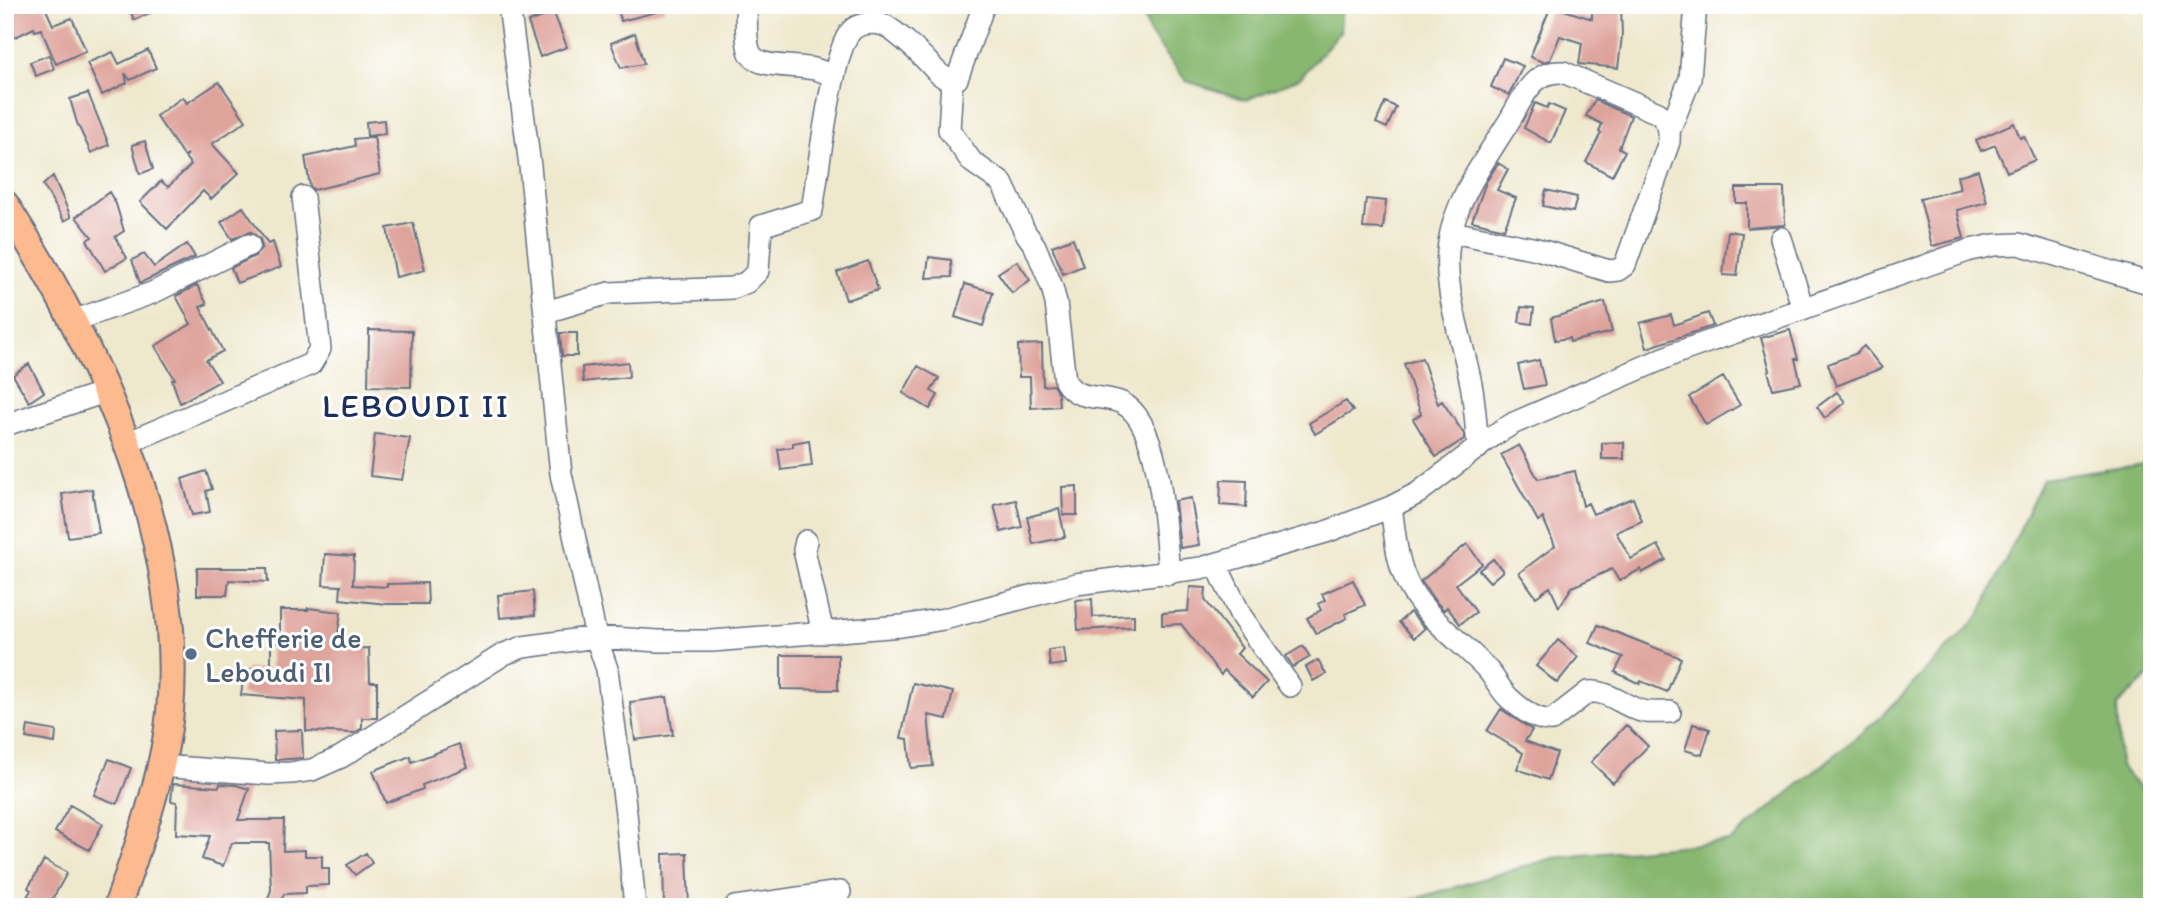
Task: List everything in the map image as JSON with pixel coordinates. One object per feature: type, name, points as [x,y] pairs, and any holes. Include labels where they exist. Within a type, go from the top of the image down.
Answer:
[{"type":"main road","points":[[5,204],[32,245],[73,321],[105,392],[139,481],[158,550],[169,614],[172,672],[169,716],[160,766],[144,826],[117,907]]},
{"type":"street","points":[[509,5],[530,166],[561,474],[596,637],[607,669],[635,907]]},
{"type":"street","points":[[747,5],[749,52],[755,59],[762,63],[828,73],[833,79]]},
{"type":"street","points":[[546,312],[609,293],[733,288],[747,282],[758,271],[761,226],[812,210],[833,79],[846,37],[852,29],[870,14],[923,57],[939,74],[951,81],[957,79],[967,56],[984,5]]},
{"type":"street","points":[[1452,232],[1537,249],[1609,271],[1619,270],[1625,265],[1690,79],[1696,5]]},
{"type":"street","points":[[1478,448],[1472,386],[1452,301],[1448,268],[1452,232],[1461,203],[1532,82],[1551,71],[1563,72],[1658,113],[1667,122],[1670,130]]},
{"type":"street","points":[[951,81],[949,130],[972,162],[1002,183],[1025,232],[1035,246],[1052,287],[1065,381],[1077,394],[1108,399],[1132,409],[1146,433],[1157,467],[1169,574]]},
{"type":"street","points":[[125,444],[274,382],[311,364],[317,358],[320,349],[303,197]]},
{"type":"street","points":[[1781,238],[1803,309]]},
{"type":"street","points":[[160,766],[269,774],[313,770],[341,757],[503,654],[523,647],[596,637],[712,641],[902,626],[944,619],[1076,584],[1169,574],[1216,564],[1326,533],[1418,493],[1514,423],[1676,353],[1970,250],[2019,244],[2152,284]]},
{"type":"street","points":[[73,321],[152,293],[249,245]]},
{"type":"street","points":[[5,425],[105,392]]},
{"type":"street","points":[[1391,507],[1397,551],[1410,588],[1437,620],[1487,669],[1506,696],[1517,705],[1541,720],[1552,720],[1593,691],[1638,710],[1670,712]]},
{"type":"street","points":[[806,541],[804,550],[823,633]]},
{"type":"street","points":[[1216,564],[1241,616],[1290,686]]},
{"type":"street","points":[[735,907],[840,892]]},
{"type":"green space","points":[[1141,5],[1342,5],[1340,32],[1300,78],[1246,100],[1186,81],[1149,32]]},
{"type":"green space","points":[[2152,463],[2152,673],[2117,706],[2120,766],[2140,789],[2152,789],[2152,907],[1387,907],[1553,858],[1730,841],[1881,717],[1980,615],[2043,479]]},
{"type":"building","points":[[5,5],[44,5],[53,25],[72,18],[86,51],[56,64],[41,29],[35,31],[34,28],[5,42]]},
{"type":"building","points":[[128,5],[168,5],[134,20]]},
{"type":"building","points":[[617,5],[664,5],[664,10],[621,21]]},
{"type":"building","points":[[1592,5],[1621,5],[1622,36],[1618,68],[1579,64],[1582,43],[1560,36],[1550,60],[1543,62],[1530,57],[1551,6],[1592,19]]},
{"type":"building","points":[[554,13],[567,47],[540,57],[528,22]]},
{"type":"building","points":[[635,33],[644,64],[621,68],[611,43]]},
{"type":"building","points":[[148,50],[156,68],[130,80],[125,73],[127,83],[102,95],[87,63],[113,52],[119,64]]},
{"type":"building","points":[[49,55],[54,69],[36,76],[30,62]]},
{"type":"building","points":[[1503,58],[1523,66],[1509,95],[1491,87]]},
{"type":"building","points":[[219,82],[246,121],[212,144],[239,173],[211,199],[203,191],[167,229],[140,202],[161,181],[168,187],[191,165],[185,157],[188,154],[184,156],[156,116],[183,97],[187,103]]},
{"type":"building","points":[[88,93],[109,145],[91,153],[77,123],[70,99]]},
{"type":"building","points":[[1595,100],[1631,116],[1619,148],[1625,151],[1612,176],[1586,162],[1601,133],[1602,124],[1586,116]]},
{"type":"building","points":[[1385,102],[1396,107],[1387,128],[1376,123]]},
{"type":"building","points":[[1535,103],[1547,108],[1549,104],[1565,111],[1551,143],[1524,128]]},
{"type":"building","points":[[384,120],[385,134],[367,136],[366,122]]},
{"type":"building","points":[[2014,123],[2020,138],[2024,136],[2035,160],[2007,172],[1995,145],[1981,151],[1976,140]]},
{"type":"building","points":[[374,137],[380,174],[314,190],[310,186],[305,157],[355,146],[354,139]]},
{"type":"building","points":[[145,141],[153,169],[140,174],[132,145]]},
{"type":"building","points":[[1498,163],[1508,169],[1497,190],[1516,198],[1504,229],[1472,221],[1486,182]]},
{"type":"building","points":[[1978,170],[1987,202],[1957,210],[1964,238],[1932,246],[1920,199],[1960,189],[1957,176]]},
{"type":"building","points":[[53,176],[71,217],[64,221],[43,185]]},
{"type":"building","points":[[1736,188],[1784,188],[1785,225],[1747,228],[1747,203],[1736,203]]},
{"type":"building","points":[[1546,190],[1577,197],[1573,212],[1543,206]]},
{"type":"building","points":[[109,192],[116,204],[124,231],[115,237],[127,258],[105,271],[87,240],[92,237],[76,217]]},
{"type":"building","points":[[1366,199],[1386,201],[1383,229],[1363,228]]},
{"type":"building","points":[[243,207],[268,244],[273,242],[281,267],[237,283],[231,268],[255,256],[262,247],[260,239],[251,232],[232,239],[221,222]]},
{"type":"building","points":[[413,223],[425,270],[396,277],[387,228]]},
{"type":"building","points":[[1728,231],[1742,233],[1737,276],[1723,275]]},
{"type":"building","points":[[1073,238],[1083,266],[1063,274],[1052,246]]},
{"type":"building","points":[[187,244],[195,257],[140,283],[132,260],[144,254],[154,267]]},
{"type":"building","points":[[929,257],[951,260],[952,277],[926,278]]},
{"type":"building","points":[[868,261],[878,290],[846,300],[837,272]]},
{"type":"building","points":[[1017,261],[1030,280],[1012,293],[998,273]]},
{"type":"building","points":[[965,284],[993,292],[983,326],[955,317]]},
{"type":"building","points":[[197,285],[207,304],[200,307],[223,351],[206,360],[220,381],[180,403],[172,380],[175,379],[155,346],[191,324],[176,296]]},
{"type":"building","points":[[1605,302],[1612,332],[1570,342],[1569,338],[1555,340],[1551,318]]},
{"type":"building","points":[[1521,307],[1534,308],[1532,324],[1519,322]]},
{"type":"building","points":[[1708,313],[1713,326],[1647,348],[1640,323],[1671,315],[1674,325]]},
{"type":"building","points":[[369,330],[412,331],[411,387],[368,386]]},
{"type":"building","points":[[1790,330],[1801,383],[1773,389],[1761,338]]},
{"type":"building","points":[[560,333],[577,333],[577,356],[562,356]]},
{"type":"building","points":[[1042,344],[1043,386],[1053,385],[1058,394],[1059,406],[1031,408],[1030,377],[1019,377],[1018,345]]},
{"type":"building","points":[[1864,346],[1882,368],[1836,386],[1828,364],[1855,354]]},
{"type":"building","points":[[1422,358],[1438,404],[1442,401],[1464,434],[1464,439],[1436,457],[1413,419],[1421,414],[1404,364]]},
{"type":"building","points":[[1539,360],[1545,385],[1524,389],[1518,365]]},
{"type":"building","points":[[628,362],[629,377],[583,382],[582,367]]},
{"type":"building","points":[[29,364],[44,392],[29,402],[13,375]]},
{"type":"building","points":[[918,366],[939,378],[931,391],[938,395],[930,409],[903,393]]},
{"type":"building","points":[[1723,377],[1740,405],[1706,425],[1689,397]]},
{"type":"building","points":[[1837,392],[1845,402],[1825,418],[1817,407]]},
{"type":"building","points":[[1346,401],[1353,411],[1315,434],[1309,423]]},
{"type":"building","points":[[375,434],[410,438],[402,480],[370,476]]},
{"type":"building","points":[[809,440],[812,466],[781,470],[778,449],[793,447],[793,443]]},
{"type":"building","points":[[1624,442],[1624,459],[1602,459],[1602,443]]},
{"type":"building","points":[[1519,445],[1538,479],[1575,471],[1583,506],[1588,503],[1593,514],[1633,498],[1642,521],[1616,532],[1631,559],[1658,545],[1666,560],[1619,581],[1612,569],[1572,587],[1559,607],[1550,587],[1536,597],[1519,573],[1555,546],[1543,518],[1538,521],[1501,455]]},
{"type":"building","points":[[206,471],[212,489],[206,491],[210,512],[192,515],[182,479]]},
{"type":"building","points":[[1221,480],[1247,481],[1246,507],[1220,505]]},
{"type":"building","points":[[1077,486],[1077,515],[1063,515],[1062,487]]},
{"type":"building","points":[[92,489],[99,533],[68,537],[62,494]]},
{"type":"building","points":[[1191,498],[1199,545],[1180,548],[1175,501]]},
{"type":"building","points":[[1016,500],[1022,527],[1001,532],[994,505]]},
{"type":"building","points":[[1059,509],[1065,537],[1033,544],[1027,517]]},
{"type":"building","points":[[1467,544],[1482,564],[1456,584],[1476,612],[1460,624],[1447,607],[1444,610],[1435,601],[1421,581]]},
{"type":"building","points":[[325,554],[354,556],[353,585],[387,587],[387,584],[427,583],[428,604],[387,604],[340,599],[341,586],[323,585]]},
{"type":"building","points":[[1493,559],[1503,571],[1490,582],[1479,570]]},
{"type":"building","points":[[197,568],[267,568],[268,582],[229,580],[227,595],[197,595]]},
{"type":"building","points":[[1353,580],[1365,605],[1345,614],[1347,618],[1316,634],[1307,618],[1321,610],[1318,604],[1325,600],[1322,594]]},
{"type":"building","points":[[1190,587],[1206,588],[1205,600],[1242,648],[1237,654],[1267,682],[1253,697],[1224,670],[1221,675],[1181,624],[1162,625],[1162,613],[1188,611]]},
{"type":"building","points":[[533,591],[535,615],[500,618],[498,595]]},
{"type":"building","points":[[1092,599],[1093,617],[1134,615],[1134,627],[1078,630],[1076,600]]},
{"type":"building","points":[[308,608],[341,612],[336,649],[369,648],[370,682],[377,682],[377,718],[362,718],[362,728],[354,733],[306,731],[306,700],[241,695],[246,669],[271,669],[271,643],[280,643],[280,610]]},
{"type":"building","points":[[1410,612],[1425,628],[1414,638],[1399,622]]},
{"type":"building","points":[[1598,625],[1681,658],[1667,692],[1641,681],[1640,684],[1615,672],[1623,657],[1590,643]]},
{"type":"building","points":[[1558,640],[1578,657],[1557,683],[1536,666]]},
{"type":"building","points":[[1303,646],[1310,657],[1293,667],[1286,656]]},
{"type":"building","points":[[1064,648],[1066,664],[1050,666],[1048,650]]},
{"type":"building","points":[[781,655],[838,655],[838,690],[781,689]]},
{"type":"building","points":[[1318,660],[1326,674],[1313,681],[1306,667]]},
{"type":"building","points":[[913,683],[953,692],[947,719],[928,715],[933,766],[911,768],[908,739],[901,738]]},
{"type":"building","points":[[667,697],[673,735],[635,740],[630,702]]},
{"type":"building","points":[[1501,709],[1532,730],[1525,741],[1557,753],[1548,780],[1517,769],[1523,753],[1487,731]]},
{"type":"building","points":[[1693,724],[1710,729],[1702,755],[1685,750]]},
{"type":"building","points":[[1626,725],[1648,746],[1613,783],[1591,762]]},
{"type":"building","points":[[28,726],[56,731],[55,743],[26,738]]},
{"type":"building","points":[[302,730],[303,758],[275,760],[274,731]]},
{"type":"building","points":[[459,744],[468,767],[386,803],[373,771],[410,756],[412,762]]},
{"type":"building","points":[[109,759],[131,768],[117,804],[94,795]]},
{"type":"building","points":[[173,784],[219,787],[220,784],[236,785],[249,789],[238,820],[284,820],[283,851],[305,850],[305,856],[322,856],[322,868],[329,868],[329,885],[306,886],[306,893],[284,894],[279,907],[265,907],[271,890],[269,843],[232,843],[223,866],[202,859],[210,836],[176,834],[177,802],[171,801]]},
{"type":"building","points":[[70,805],[103,824],[89,850],[55,832]]},
{"type":"building","points":[[366,853],[372,863],[355,875],[347,865]]},
{"type":"building","points":[[687,853],[689,907],[664,907],[663,854]]},
{"type":"building","points":[[44,860],[67,873],[48,907],[21,907],[31,890],[28,888]]},
{"type":"place","name":"Chefferie de Leboudi II","points":[[191,654]]},
{"type":"district","name":"LEBOUDI II","points":[[416,405]]}]
